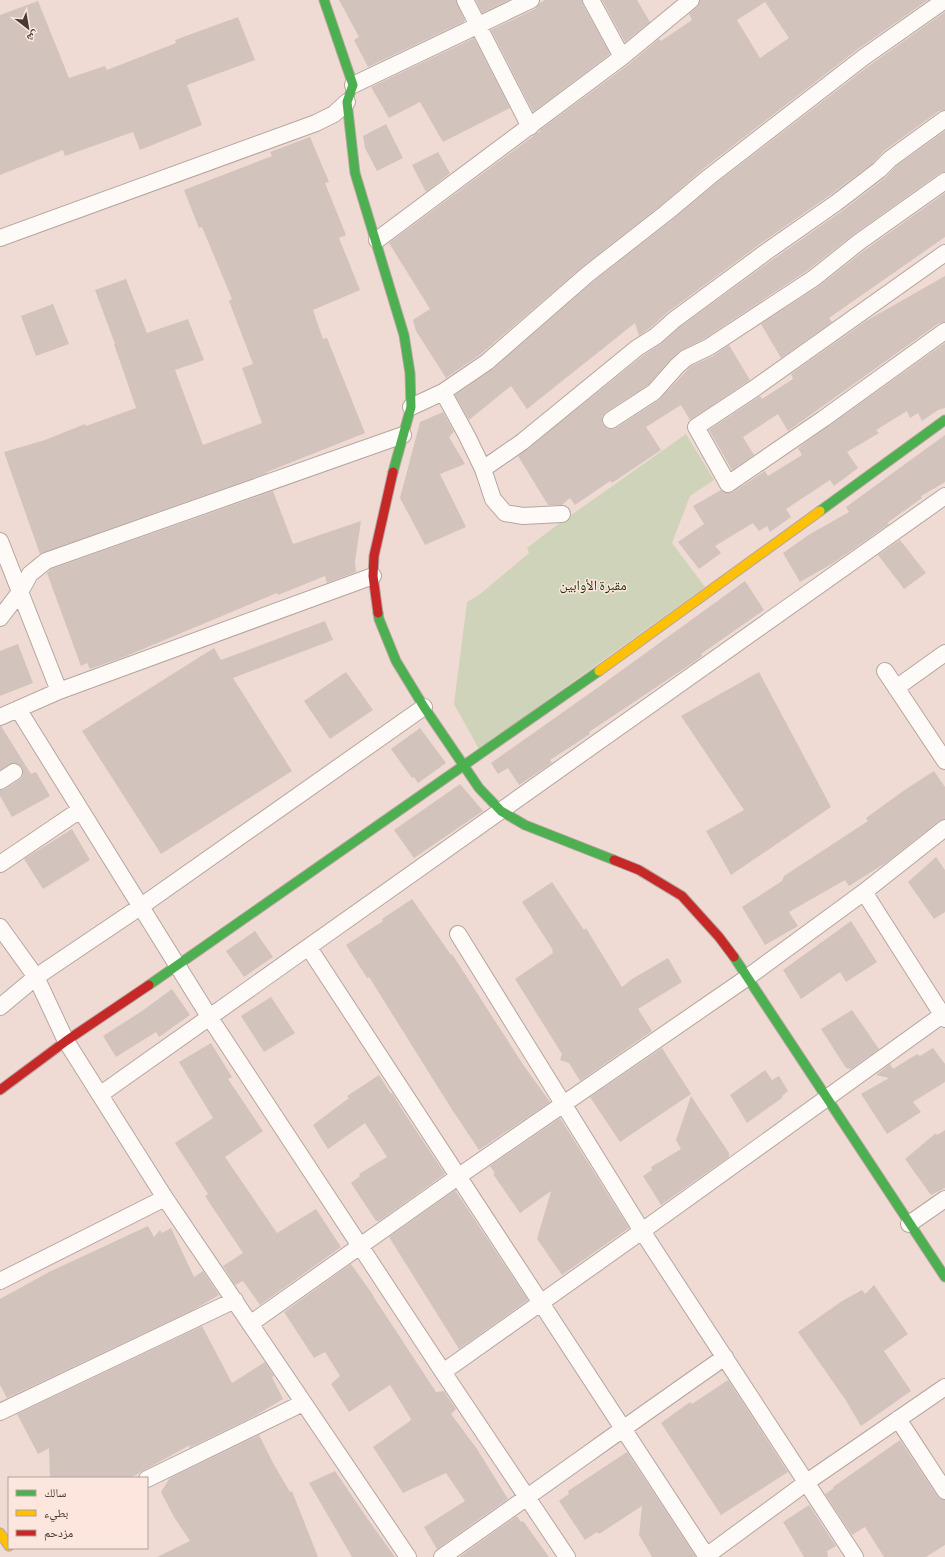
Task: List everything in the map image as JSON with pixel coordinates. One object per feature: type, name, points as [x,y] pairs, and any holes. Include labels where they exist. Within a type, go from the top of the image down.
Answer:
[{"type":"street","points":[[324,0],[353,85],[348,102],[355,172],[377,240],[404,335],[410,373],[411,407],[391,480],[374,556],[373,576],[379,619],[396,661],[463,766],[479,788],[500,811],[525,826],[639,870],[682,896],[719,937],[748,977],[826,1098],[945,1277]]},
{"type":"street","points":[[465,0],[530,127]]},
{"type":"street","points":[[353,85],[531,0]]},
{"type":"street","points":[[591,0],[622,57]]},
{"type":"street","points":[[377,240],[622,57],[691,0]]},
{"type":"street","points":[[411,407],[443,392],[487,362],[588,274],[738,154],[864,57],[945,0]]},
{"type":"street","points":[[0,238],[316,122],[334,114],[348,102]]},
{"type":"street","points":[[483,468],[522,442],[637,348],[656,336],[674,320],[836,203],[879,170],[890,159],[945,119]]},
{"type":"street","points":[[611,420],[654,392],[686,358],[710,347],[814,278],[859,242],[945,181]]},
{"type":"street","points":[[945,253],[755,388],[696,427],[728,484],[823,420],[945,331]]},
{"type":"street","points":[[443,392],[483,468],[493,499],[505,513],[522,516],[562,514]]},
{"type":"street","points":[[0,1090],[66,1041],[178,966],[593,676],[945,420]]},
{"type":"street","points":[[0,618],[20,592],[30,574],[46,562],[403,435]]},
{"type":"street","points":[[100,1094],[309,948],[945,496]]},
{"type":"street","points":[[0,541],[59,691]]},
{"type":"street","points":[[0,717],[59,691],[373,576]]},
{"type":"street","points":[[896,688],[945,653]]},
{"type":"street","points":[[885,671],[945,761]]},
{"type":"street","points":[[0,1007],[36,977],[140,907],[424,707]]},
{"type":"street","points":[[18,709],[210,1018],[443,1372],[567,1557]]},
{"type":"street","points":[[0,781],[14,772]]},
{"type":"street","points":[[0,864],[80,810]]},
{"type":"street","points":[[250,1324],[459,1176],[748,977],[864,892],[945,828]]},
{"type":"street","points":[[443,1372],[642,1232],[826,1098],[944,1016],[864,892]]},
{"type":"street","points":[[0,927],[36,977],[66,1041],[165,1198],[408,1557]]},
{"type":"street","points":[[458,934],[642,1232],[855,1557]]},
{"type":"street","points":[[309,948],[706,1557],[807,1482],[945,1387]]},
{"type":"street","points":[[0,1280],[165,1198]]},
{"type":"street","points":[[909,1224],[945,1199]]},
{"type":"street","points":[[0,1412],[235,1300]]},
{"type":"street","points":[[442,1557],[527,1498],[622,1428],[725,1357]]},
{"type":"street","points":[[148,1479],[303,1403]]},
{"type":"street","points":[[898,1419],[945,1491]]},
{"type":"street","points":[[0,1533],[8,1545]]},
{"type":"green space","name":"مقبرة الأوابين","points":[[686,434],[714,480],[690,496],[672,543],[705,587],[479,749],[454,704],[467,602],[479,595],[529,553],[527,548],[553,528]]},
{"type":"building","points":[[339,0],[456,0],[465,21],[368,67],[354,40],[359,37]]},
{"type":"building","points":[[476,0],[509,0],[482,13]]},
{"type":"building","points":[[545,0],[582,0],[583,5],[610,54],[533,112],[491,30],[535,9]]},
{"type":"building","points":[[602,0],[637,0],[650,22],[625,42]]},
{"type":"building","points":[[700,0],[928,0],[858,49],[703,169],[660,206],[582,267],[481,354],[446,378],[416,331],[413,320],[430,309],[389,243],[628,65],[659,39],[661,41],[692,20],[689,14],[697,7]],"holes":[[[765,2],[789,38],[760,58],[737,20]]]},
{"type":"building","points":[[38,1],[69,78],[105,66],[107,70],[176,43],[175,40],[238,17],[255,60],[187,85],[202,125],[140,150],[133,132],[65,156],[63,150],[0,175],[0,15]]},
{"type":"building","points":[[945,12],[945,110],[939,111],[884,151],[873,163],[668,312],[639,336],[635,323],[527,409],[511,386],[469,420],[455,395],[493,369],[594,281],[715,184],[870,65]]},
{"type":"building","points":[[474,38],[510,108],[443,142],[420,102],[389,118],[371,87]]},
{"type":"building","points":[[386,124],[403,158],[377,171],[365,148],[363,136]]},
{"type":"building","points":[[945,131],[945,172],[940,173],[854,234],[808,270],[704,339],[680,351],[648,385],[606,412],[602,416],[603,425],[607,429],[616,428],[659,400],[691,366],[713,356],[729,345],[750,380],[690,420],[681,405],[646,427],[661,450],[612,483],[610,481],[575,505],[570,498],[562,505],[548,505],[518,456],[644,355],[662,343],[680,327],[842,211],[885,178],[896,166]]},
{"type":"building","points":[[310,137],[329,182],[325,183],[346,235],[339,238],[360,290],[313,310],[323,339],[327,338],[365,433],[267,473],[40,554],[4,452],[45,440],[85,424],[86,426],[136,408],[95,290],[126,279],[147,333],[188,319],[204,360],[175,370],[203,445],[262,423],[242,368],[253,364],[229,301],[232,299],[202,227],[199,228],[184,190],[272,156],[270,152]]},
{"type":"building","points":[[438,152],[450,173],[426,192],[412,165]]},
{"type":"building","points":[[945,193],[945,237],[829,318],[832,322],[781,358],[761,324],[819,286],[865,250]]},
{"type":"building","points":[[945,276],[945,322],[939,323],[788,431],[778,414],[743,437],[754,455],[732,470],[709,430],[760,396],[762,399],[793,379],[791,374],[866,321]]},
{"type":"building","points":[[53,304],[69,344],[36,356],[21,316]]},
{"type":"building","points":[[945,343],[945,408],[938,410],[922,421],[918,413],[910,418],[907,411],[876,430],[879,433],[847,452],[858,468],[834,486],[830,480],[786,509],[791,517],[770,532],[767,526],[759,531],[753,523],[715,546],[721,553],[699,569],[678,542],[704,524],[693,506],[721,490],[728,493],[733,492],[765,471],[768,476],[802,455],[798,448]]},
{"type":"building","points":[[443,412],[454,432],[449,437],[465,464],[440,474],[466,527],[425,545],[400,498],[420,422]]},
{"type":"building","points":[[945,435],[945,482],[921,496],[922,498],[887,523],[889,524],[835,562],[800,582],[783,553],[810,534],[849,512],[846,507]]},
{"type":"building","points":[[273,491],[293,544],[361,521],[355,562],[356,572],[327,583],[325,576],[278,595],[277,593],[124,657],[90,669],[87,663],[81,666],[47,573],[51,569]]},
{"type":"building","points":[[900,540],[926,573],[904,589],[878,555]]},
{"type":"building","points":[[745,581],[764,610],[701,654],[702,656],[694,662],[589,732],[590,734],[550,760],[552,763],[519,785],[508,768],[498,774],[491,763]]},
{"type":"building","points":[[325,621],[333,640],[233,678],[292,771],[161,854],[82,731],[214,648],[221,660]]},
{"type":"building","points":[[18,644],[33,683],[0,696],[0,651]]},
{"type":"building","points":[[346,672],[373,710],[330,739],[304,701]]},
{"type":"building","points":[[759,672],[831,807],[731,875],[706,831],[744,810],[681,716]]},
{"type":"building","points":[[0,726],[31,774],[36,772],[50,796],[12,817],[0,796],[0,790],[5,789],[19,780],[23,776],[23,771],[22,767],[14,763],[0,770]]},
{"type":"building","points":[[420,728],[446,763],[418,783],[414,777],[412,778],[391,749]]},
{"type":"building","points":[[934,771],[945,787],[945,819],[939,821],[887,862],[849,886],[845,880],[789,912],[798,926],[765,945],[742,907],[782,881],[784,876],[868,821],[866,818]]},
{"type":"building","points":[[460,784],[483,811],[414,858],[394,830]]},
{"type":"building","points":[[72,829],[90,860],[43,889],[24,859]]},
{"type":"building","points":[[936,857],[945,870],[945,912],[934,919],[908,882]]},
{"type":"building","points":[[552,882],[584,930],[586,928],[622,987],[632,979],[668,958],[682,982],[638,1009],[652,1031],[580,1081],[569,1063],[560,1060],[562,1054],[515,979],[553,953],[553,950],[522,902]]},
{"type":"building","points":[[412,899],[451,955],[452,954],[522,1063],[550,1102],[479,1150],[369,977],[367,978],[346,945],[383,921],[382,919]]},
{"type":"building","points":[[851,921],[877,962],[846,982],[840,972],[801,999],[783,970]]},
{"type":"building","points":[[255,931],[273,957],[244,977],[226,951]]},
{"type":"building","points":[[172,989],[190,1015],[159,1037],[156,1032],[116,1057],[103,1036],[142,1011]]},
{"type":"building","points":[[271,997],[295,1033],[264,1052],[241,1016]]},
{"type":"building","points":[[852,1010],[879,1049],[851,1069],[846,1068],[821,1029]]},
{"type":"building","points":[[211,1043],[232,1077],[228,1079],[263,1131],[225,1157],[277,1233],[316,1209],[341,1247],[260,1305],[243,1281],[235,1285],[223,1266],[243,1253],[205,1196],[208,1194],[175,1143],[213,1118],[179,1062]]},
{"type":"building","points":[[662,1048],[691,1094],[620,1142],[590,1097]]},
{"type":"building","points":[[933,1048],[945,1064],[945,1082],[913,1102],[921,1112],[887,1134],[861,1094],[889,1078],[876,1075],[890,1064],[893,1069],[917,1054],[920,1056]]},
{"type":"building","points":[[765,1070],[772,1080],[779,1076],[788,1091],[782,1096],[782,1098],[747,1123],[730,1095]]},
{"type":"building","points":[[379,1075],[445,1174],[379,1221],[376,1221],[351,1183],[360,1176],[359,1174],[387,1157],[365,1123],[328,1149],[313,1125],[349,1098],[347,1096]]},
{"type":"building","points":[[691,1096],[729,1153],[729,1157],[661,1205],[643,1176],[652,1170],[651,1167],[681,1149],[676,1140]]},
{"type":"building","points":[[560,1118],[629,1228],[562,1275],[537,1239],[551,1191],[520,1213],[493,1174],[495,1173],[490,1166]]},
{"type":"building","points":[[945,1130],[945,1188],[931,1195],[905,1159],[936,1133],[937,1135]]},
{"type":"building","points":[[455,1190],[528,1300],[459,1349],[389,1237]]},
{"type":"building","points":[[148,1226],[154,1237],[160,1230],[162,1233],[171,1228],[194,1277],[203,1271],[219,1295],[193,1310],[7,1398],[0,1385],[0,1299],[49,1272]]},
{"type":"building","points":[[351,1264],[436,1392],[444,1391],[456,1409],[451,1414],[477,1449],[508,1499],[437,1549],[424,1527],[465,1501],[446,1473],[403,1493],[373,1447],[411,1419],[390,1385],[349,1412],[331,1384],[340,1376],[325,1352],[314,1358],[284,1312]]},
{"type":"building","points":[[874,1285],[908,1334],[884,1351],[911,1391],[861,1426],[845,1399],[798,1332],[842,1301],[862,1290],[865,1294]]},
{"type":"building","points":[[202,1326],[232,1383],[265,1362],[274,1376],[272,1377],[283,1399],[251,1418],[189,1448],[190,1445],[132,1477],[50,1477],[49,1448],[38,1454],[17,1414]]},
{"type":"building","points":[[728,1380],[788,1472],[721,1515],[661,1423],[690,1402],[692,1404]]},
{"type":"building","points":[[259,1435],[290,1492],[292,1491],[318,1557],[157,1557],[190,1541],[174,1517],[161,1492],[170,1478]]},
{"type":"building","points":[[900,1440],[937,1496],[940,1499],[945,1500],[945,1545],[926,1557],[884,1557],[865,1527],[852,1535],[825,1494]]},
{"type":"building","points":[[627,1452],[696,1557],[652,1557],[639,1535],[642,1506],[599,1534],[597,1532],[585,1540],[559,1501],[569,1494],[568,1491]]},
{"type":"building","points":[[335,1471],[395,1557],[352,1557],[309,1483]]},
{"type":"building","points":[[809,1505],[836,1546],[827,1551],[828,1557],[804,1557],[783,1522]]},
{"type":"building","points":[[517,1516],[521,1522],[523,1521],[549,1557],[459,1557]]},
{"type":"traffic: fast","points":[[324,0],[353,85],[347,102],[355,173],[404,335],[410,373],[411,407],[393,472]]},
{"type":"traffic: fast","points":[[820,511],[945,420]]},
{"type":"traffic: fast","points":[[378,613],[396,661],[424,707],[479,788],[501,811],[525,825],[614,860]]},
{"type":"traffic: fast","points":[[149,985],[599,671]]},
{"type":"traffic: fast","points":[[734,957],[945,1277]]},
{"type":"traffic: slow","points":[[599,671],[820,511]]},
{"type":"traffic: slow","points":[[0,1533],[8,1545]]},
{"type":"traffic: jam","points":[[378,613],[373,576],[374,556],[393,472]]},
{"type":"traffic: jam","points":[[614,860],[639,870],[682,896],[719,937],[734,957]]},
{"type":"traffic: jam","points":[[0,1090],[66,1041],[149,985]]}]
